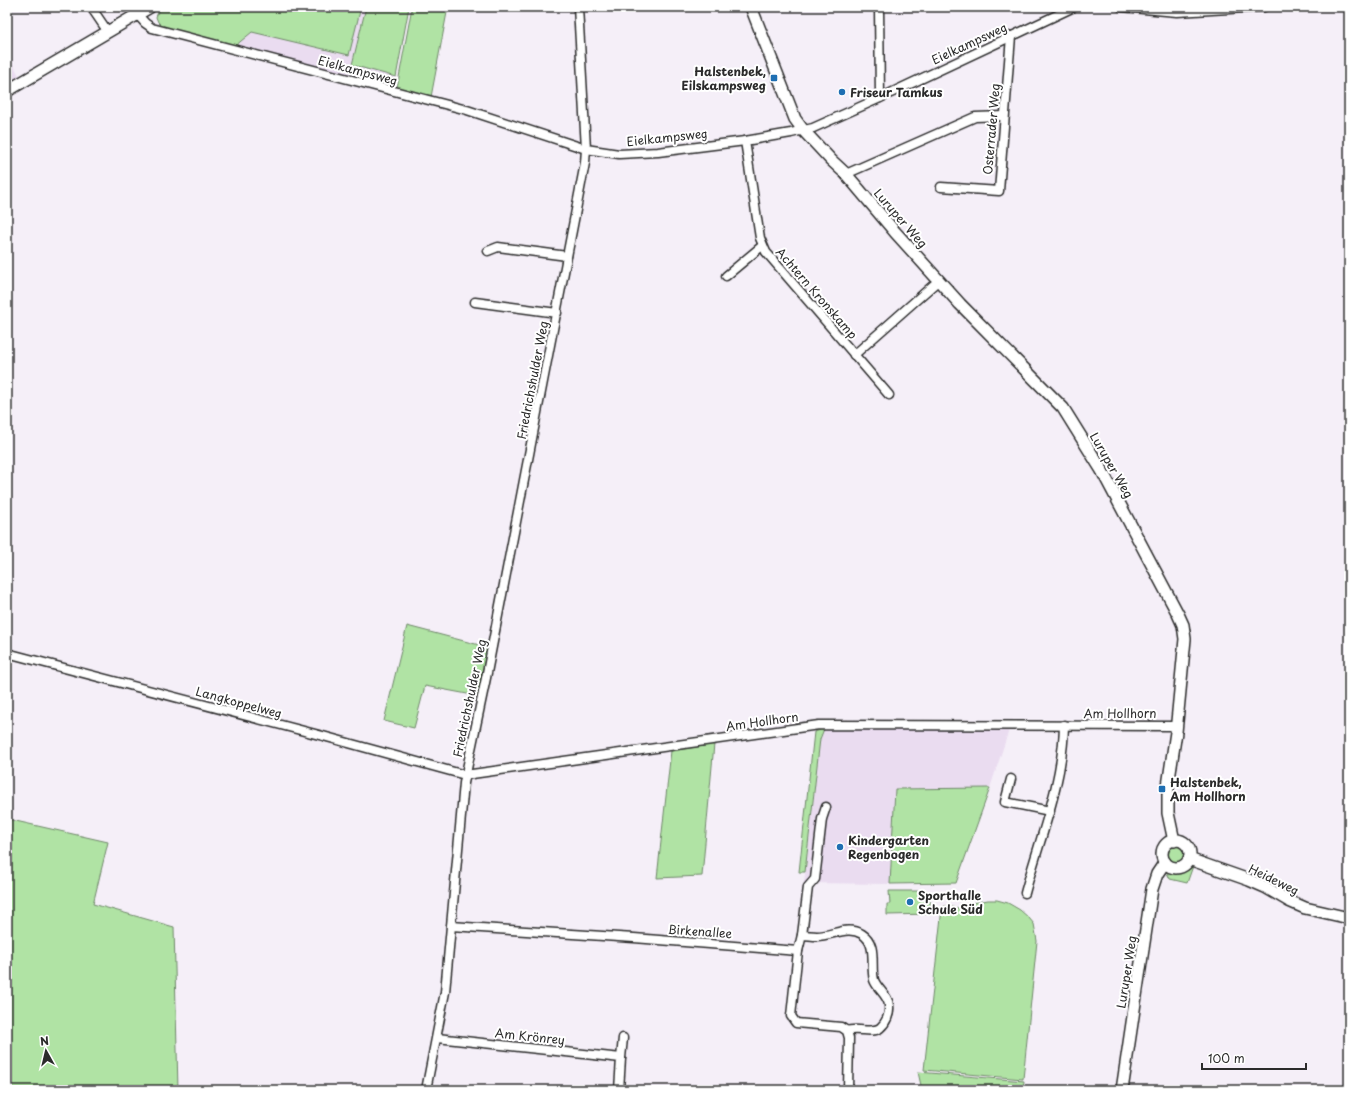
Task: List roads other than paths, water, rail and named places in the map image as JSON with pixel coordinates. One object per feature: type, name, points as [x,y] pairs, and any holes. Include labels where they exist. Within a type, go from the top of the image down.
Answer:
[{"type":"street","points":[[91,7],[108,32]]},
{"type":"street","points":[[7,91],[150,7]]},
{"type":"street","name":"Friedrichshulder Weg","points":[[426,1090],[446,992],[465,775],[486,678],[585,163],[586,150],[578,7]]},
{"type":"street","name":"Luruper Weg","points":[[751,7],[795,119],[803,130],[846,174],[895,232],[939,280],[1063,408],[1101,469],[1178,614],[1184,630],[1185,648],[1180,684],[1177,726],[1167,796],[1168,813],[1174,841]]},
{"type":"street","points":[[879,7],[880,98]]},
{"type":"street","name":"Eielkampsweg","points":[[138,14],[145,23],[152,28],[467,110],[586,150],[619,154],[658,152],[745,141],[813,128],[1074,7]]},
{"type":"street","points":[[1121,7],[1177,12],[1264,7]]},
{"type":"street","name":"Osterrader Weg","points":[[941,187],[998,191],[1011,36]]},
{"type":"street","points":[[846,174],[975,117],[1004,116]]},
{"type":"street","name":"Achtern Kronskamp","points":[[745,141],[762,246],[889,395]]},
{"type":"street","name":"Achtern Kronskamp","points":[[726,276],[762,246]]},
{"type":"street","points":[[488,251],[498,247],[567,256]]},
{"type":"street","name":"Achtern Kronskamp","points":[[854,355],[939,280]]},
{"type":"street","name":"Friedrichshulder Weg","points":[[475,302],[557,313]]},
{"type":"street","name":"Langkoppelweg","points":[[7,653],[465,775]]},
{"type":"street","name":"Am Hollhorn","points":[[465,775],[818,725],[1177,726]]},
{"type":"street","points":[[1025,893],[1050,811],[1058,778],[1064,725]]},
{"type":"street","points":[[1012,779],[1005,802],[1050,811]]},
{"type":"street","points":[[802,935],[818,936],[845,931],[854,931],[862,934],[868,940],[871,947],[874,981],[889,1002],[886,1021],[879,1028],[875,1030],[851,1029],[847,1031],[841,1028],[796,1023],[791,1016],[798,951],[802,935],[808,887],[814,880],[822,819],[826,807]]},
{"type":"street","points":[[1174,841],[1184,842],[1190,850],[1189,859],[1183,866],[1173,867],[1165,862],[1163,858],[1163,848],[1166,844],[1174,841]]},
{"type":"street","name":"Heideweg","points":[[1189,859],[1249,880],[1305,908],[1349,918]]},
{"type":"street","name":"Luruper Weg","points":[[1122,1090],[1152,890],[1156,874],[1165,862]]},
{"type":"street","name":"Birkenallee","points":[[451,926],[798,951]]},
{"type":"street","points":[[847,1031],[849,1038],[848,1090]]},
{"type":"street","name":"Am Krönrey","points":[[437,1038],[621,1058]]},
{"type":"street","points":[[619,1090],[623,1038]]},
{"type":"place","name":"Halstenbek, Eilskampsweg","points":[[774,78]]},
{"type":"place","name":"Friseur Tamkus","points":[[842,92]]},
{"type":"place","name":"Halstenbek, Am Hollhorn","points":[[1162,789]]},
{"type":"place","name":"Kindergarten Regenbogen","points":[[840,847]]},
{"type":"place","name":"Sporthalle Schule Süd","points":[[910,902]]}]
